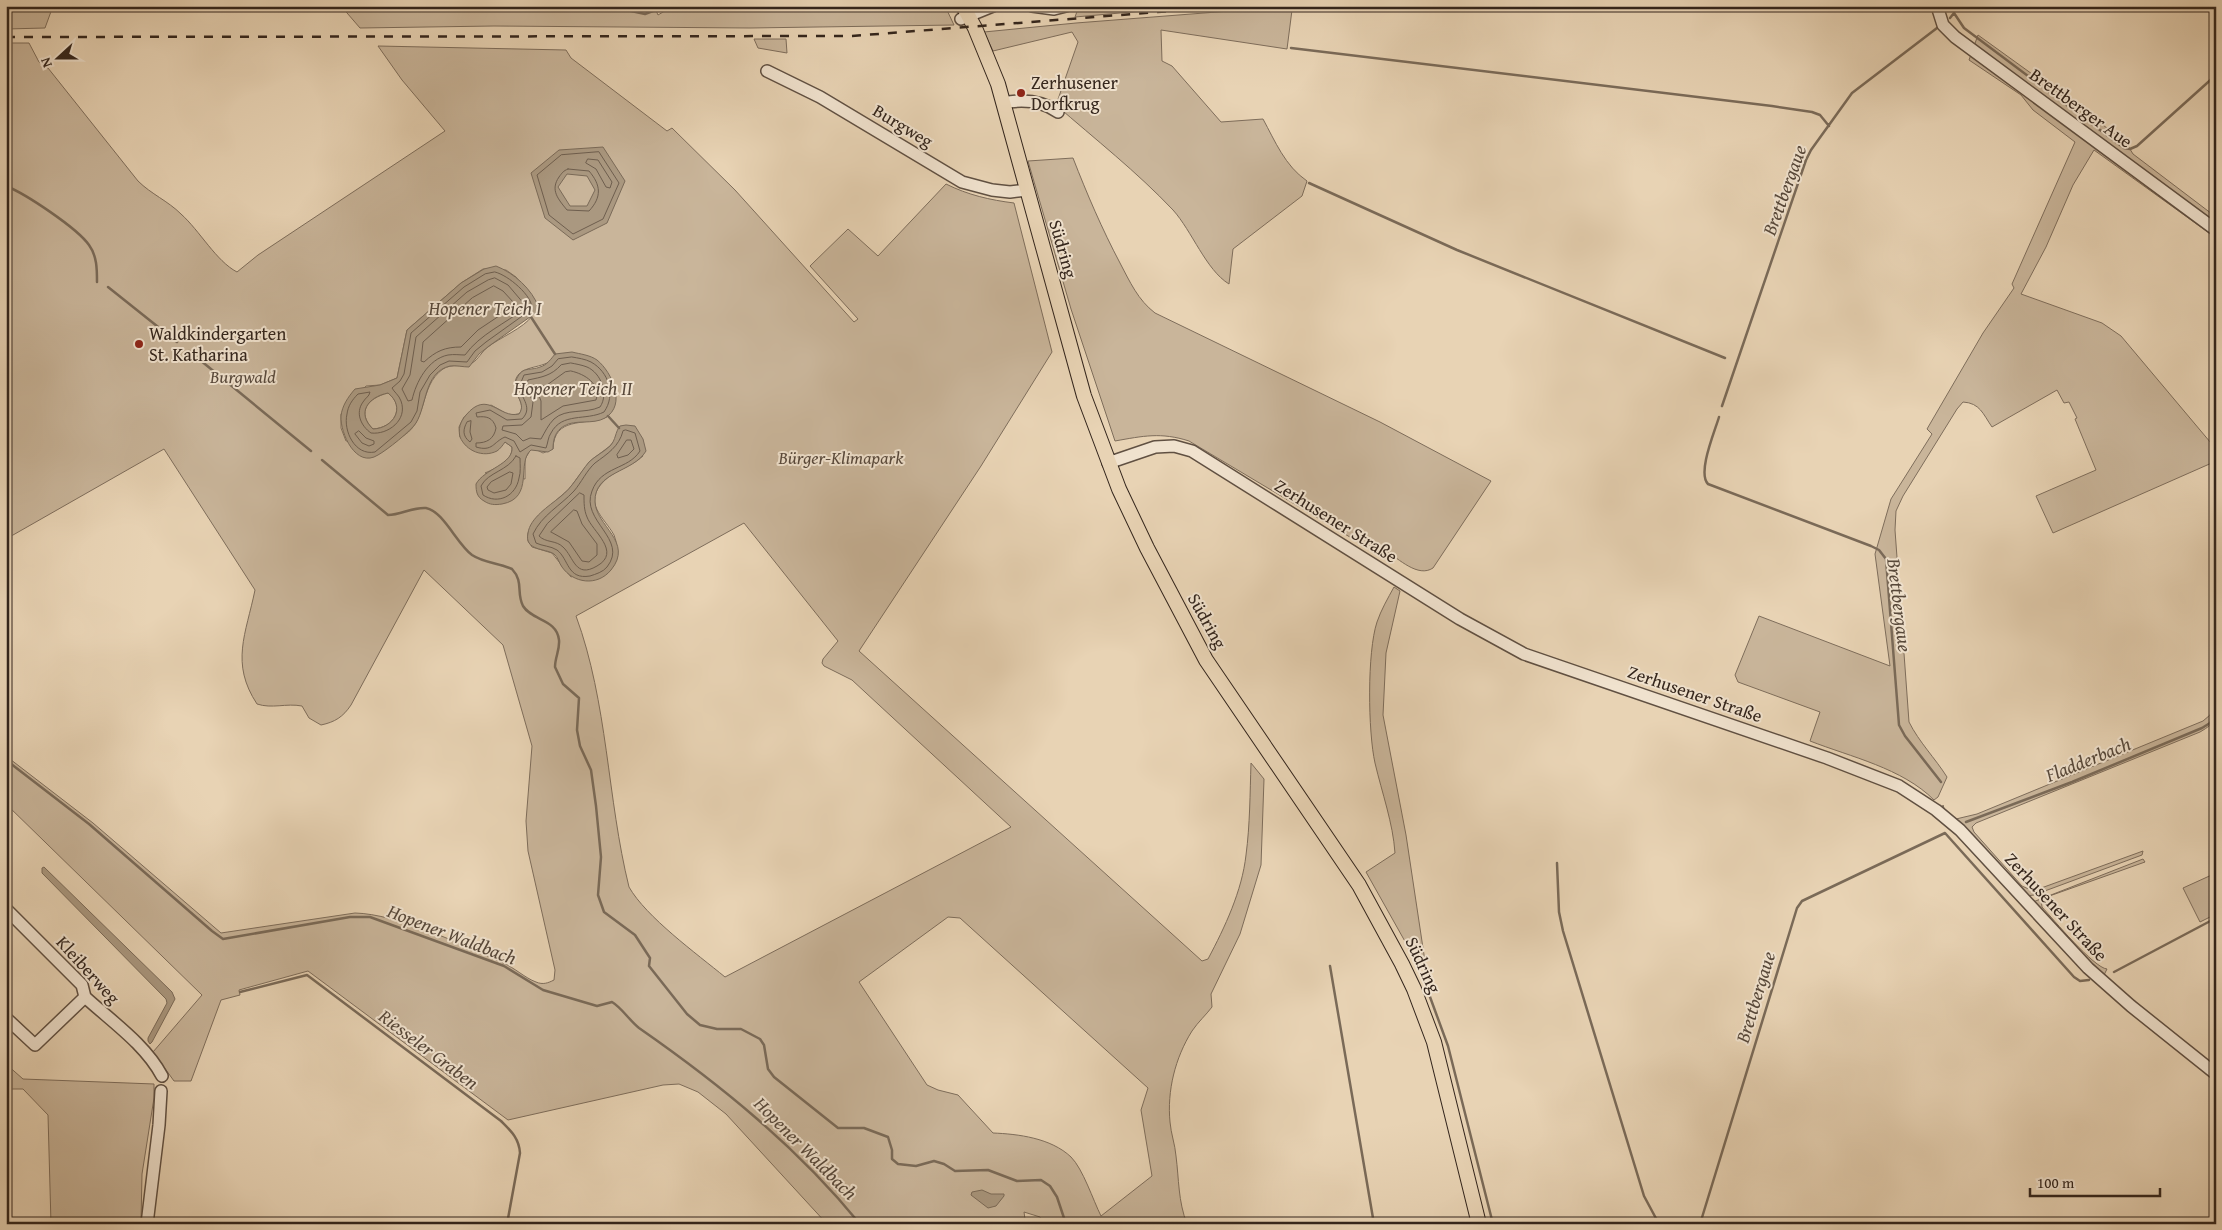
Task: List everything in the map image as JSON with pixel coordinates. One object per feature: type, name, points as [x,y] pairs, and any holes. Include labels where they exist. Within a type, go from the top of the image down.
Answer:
[{"type":"main road","name":"Südring","points":[[964,13],[985,50],[1003,103],[1084,396],[1108,463],[1147,548],[1206,660],[1359,885],[1402,964],[1434,1042],[1479,1224]]},
{"type":"street","points":[[964,13],[993,6]]},
{"type":"street","points":[[1032,6],[1054,9],[1066,6]]},
{"type":"street","name":"Brettberger Aue","points":[[1937,6],[1943,26],[1955,37],[2216,230]]},
{"type":"street","name":"Burgweg","points":[[767,71],[820,97],[962,182],[992,190],[1010,192],[1027,190]]},
{"type":"street","points":[[1003,103],[1028,100],[1050,106],[1058,112]]},
{"type":"street","name":"Zerhusener Straße","points":[[1108,463],[1155,447],[1174,446],[1192,451],[1460,619],[1524,654],[1827,758],[1899,786],[1936,810],[1960,830],[2088,968],[2131,1006],[2216,1074]]},
{"type":"street","name":"Kleiberweg","points":[[6,909],[82,985],[85,997],[140,1047],[156,1065],[162,1076]]},
{"type":"street","points":[[6,1018],[35,1045],[85,997]]},
{"type":"street","points":[[147,1224],[150,1212],[161,1091]]},
{"type":"green space","points":[[6,6],[53,6],[45,28],[6,29]]},
{"type":"green space","points":[[341,6],[627,6],[645,9],[655,8],[658,15],[673,6],[945,6],[954,25],[750,28],[494,26],[360,28]]},
{"type":"green space","points":[[1079,6],[1199,6],[1075,17]]},
{"type":"green space","points":[[1294,6],[1344,6],[1292,10],[1287,49],[1161,30],[1162,61],[1172,66],[1221,122],[1263,119],[1287,161],[1307,181],[1302,196],[1233,249],[1229,284],[1221,278],[1206,260],[1173,210],[1130,169],[1056,105],[1078,42],[1072,32],[993,51],[984,32],[1076,23]]},
{"type":"green space","points":[[1978,35],[2125,141],[2133,154],[2216,217],[2216,238],[2094,150],[2073,185],[2046,247],[2021,294],[2102,323],[2121,336],[2216,449],[2216,464],[2214,462],[2053,533],[2036,496],[2096,470],[2075,419],[2077,418],[2069,402],[2064,403],[2057,390],[1992,427],[1980,410],[1973,404],[1963,402],[1957,409],[1903,496],[1896,511],[1895,530],[1909,722],[1947,777],[1938,797],[1934,800],[1921,789],[1892,771],[1810,741],[1820,712],[1738,682],[1735,675],[1759,616],[1890,666],[1875,554],[1891,499],[1932,434],[1927,429],[1983,333],[2014,288],[2012,284],[2075,142],[2033,110],[2021,95],[1969,60]]},
{"type":"green space","points":[[754,39],[786,39],[787,53],[758,48]]},
{"type":"green space","points":[[6,43],[29,43],[39,62],[48,68],[138,181],[181,214],[222,261],[237,272],[258,255],[445,131],[402,80],[378,46],[566,50],[571,58],[667,131],[672,128],[735,190],[854,322],[858,319],[810,266],[848,229],[878,256],[946,184],[979,197],[1014,203],[1052,352],[981,466],[859,651],[1202,961],[1208,959],[1221,934],[1241,882],[1246,855],[1250,809],[1251,763],[1264,779],[1261,865],[1240,934],[1211,994],[1212,1007],[1194,1028],[1186,1041],[1177,1063],[1171,1087],[1169,1110],[1180,1198],[1187,1224],[1043,1224],[1040,1217],[1024,1212],[1025,1219],[1032,1224],[827,1224],[726,1114],[698,1092],[679,1084],[663,1085],[508,1120],[308,971],[239,990],[240,995],[221,1000],[191,1081],[174,1081],[153,1052],[202,995],[6,804],[6,756],[93,823],[221,933],[355,913],[372,915],[430,932],[507,965],[532,980],[545,983],[554,980],[555,970],[528,851],[526,821],[532,746],[503,645],[424,570],[351,705],[342,716],[335,721],[321,725],[309,718],[302,706],[268,706],[257,704],[244,675],[242,662],[242,648],[255,590],[164,449],[6,539]],"holes":[[[483,269],[506,270],[516,277],[536,302],[532,316],[523,325],[488,347],[472,363],[446,367],[435,376],[426,395],[420,415],[408,432],[395,439],[346,441],[341,428],[341,414],[366,386],[380,385],[397,378],[407,330],[461,283]],[[549,362],[607,417],[564,427],[559,431],[553,449],[543,453],[531,449],[525,459],[525,479],[485,473],[507,460],[512,452],[512,447],[505,442],[460,437],[459,427],[464,417],[491,405],[509,415],[519,414],[522,407],[515,388],[516,378],[523,371]],[[620,426],[643,456],[608,477],[595,496],[597,510],[614,535],[617,557],[571,577],[552,553],[532,547],[528,541],[528,533],[538,516],[569,489],[590,461],[610,446],[617,437]],[[744,523],[838,641],[823,659],[822,663],[824,666],[852,680],[1011,827],[725,977],[659,923],[637,899],[629,887],[616,819],[601,717],[587,649],[576,616]],[[948,917],[960,918],[1148,1088],[1141,1110],[1152,1176],[1101,1216],[1080,1169],[1071,1157],[1054,1145],[1044,1141],[993,1133],[958,1095],[927,1085],[859,982]]]},
{"type":"green space","points":[[1073,158],[1089,198],[1127,277],[1139,296],[1155,313],[1380,422],[1491,481],[1433,568],[1421,571],[1409,566],[1386,551],[1380,555],[1189,441],[1161,436],[1143,436],[1115,441],[1071,309],[1028,161]]},
{"type":"green space","points":[[388,393],[396,404],[395,416],[387,425],[373,429],[365,417],[367,406],[375,398]]},
{"type":"green space","points":[[1394,587],[1400,591],[1386,653],[1383,715],[1406,835],[1426,968],[1416,961],[1366,872],[1395,853],[1390,819],[1375,763],[1370,713],[1371,652],[1374,635],[1380,613]]},
{"type":"green space","points":[[2216,700],[2216,712],[2213,722],[2200,732],[1976,823],[1972,827],[1974,832],[2022,886],[2033,891],[2143,851],[2142,855],[2034,895],[2026,896],[1942,810],[1943,805],[1945,811],[1956,819],[1977,814],[2203,721],[2210,715]]},
{"type":"green space","points":[[2143,859],[2145,862],[2041,899],[2042,907],[2074,942],[2093,961],[2107,969],[2103,977],[2033,902]]},
{"type":"green space","points":[[2216,873],[2216,914],[2200,922],[2183,888]]},
{"type":"green space","points":[[6,1064],[23,1079],[154,1084],[154,1098],[142,1174],[141,1221],[125,1224],[51,1224],[48,1115],[23,1089],[6,1089]]},
{"type":"water","points":[[603,147],[625,181],[607,223],[573,240],[545,218],[531,173],[559,150]],"holes":[[[567,174],[587,176],[595,190],[587,206],[570,206],[558,187]]]},
{"type":"water","name":"Hopener Teich I","points":[[496,266],[516,277],[532,294],[539,308],[537,312],[479,354],[469,367],[450,366],[442,369],[435,375],[427,390],[420,416],[416,423],[393,445],[370,458],[356,453],[346,440],[341,423],[342,412],[348,398],[355,389],[380,385],[397,378],[407,330],[461,283],[484,269]],"holes":[[[388,393],[393,399],[397,410],[392,421],[380,428],[373,429],[365,417],[367,406],[375,398]]]},
{"type":"water","name":"Hopener Teich II","points":[[572,352],[594,358],[608,372],[616,397],[612,412],[600,420],[568,424],[558,430],[553,442],[553,449],[548,452],[531,450],[527,456],[522,487],[518,495],[502,504],[486,502],[478,496],[476,484],[485,474],[508,458],[512,447],[505,442],[498,450],[492,453],[476,452],[466,446],[460,437],[459,428],[462,420],[474,408],[481,405],[493,407],[505,413],[519,414],[521,405],[515,383],[519,374],[524,370],[545,365],[555,354]]},
{"type":"water","points":[[620,426],[635,426],[643,439],[646,451],[632,464],[607,478],[601,484],[596,492],[595,502],[601,519],[616,543],[618,551],[617,560],[611,570],[599,579],[585,581],[572,577],[562,567],[554,554],[536,548],[529,543],[529,528],[541,513],[569,489],[589,462],[610,446]]},
{"type":"water","points":[[44,867],[172,992],[175,999],[150,1044],[148,1038],[167,1003],[166,999],[42,873],[42,868]]},
{"type":"water","points":[[982,1190],[991,1194],[1004,1194],[1004,1196],[996,1206],[988,1208],[971,1195],[972,1192]]},
{"type":"waterway","points":[[608,6],[645,14],[666,6]]},
{"type":"waterway","points":[[1954,6],[1954,13],[1964,28],[2124,148],[2130,149],[2137,146],[2216,75]]},
{"type":"waterway","name":"Brettbergaue","points":[[1950,18],[1954,13]]},
{"type":"waterway","name":"Brettbergaue","points":[[1722,406],[1811,150],[1852,93],[1937,28]]},
{"type":"waterway","points":[[1291,48],[1772,106],[1812,112],[1820,115],[1829,126]]},
{"type":"waterway","points":[[1309,183],[1457,250],[1725,358]]},
{"type":"waterway","points":[[6,186],[26,196],[50,212],[83,238],[94,254],[97,267],[97,282]]},
{"type":"waterway","points":[[108,287],[177,342]]},
{"type":"waterway","points":[[531,317],[555,354]]},
{"type":"waterway","points":[[189,351],[311,451]]},
{"type":"waterway","points":[[608,416],[619,428]]},
{"type":"waterway","name":"Brettbergaue","points":[[1719,417],[1706,462],[1705,479],[1708,484],[1871,546],[1879,550],[1886,559],[1899,725],[1905,736],[1941,782]]},
{"type":"waterway","points":[[322,460],[388,515],[421,508],[432,510],[444,521],[472,555],[481,560],[512,569],[518,578],[523,606],[532,615],[554,628],[559,640],[555,667],[563,684],[579,698],[577,730],[580,746],[591,770],[601,857],[598,895],[604,912],[635,935],[650,958],[649,966],[687,1014],[700,1025],[717,1029],[741,1029],[760,1039],[764,1045],[768,1069],[774,1077],[838,1128],[864,1128],[888,1137],[892,1150],[892,1159],[898,1164],[916,1166],[934,1161],[944,1164],[955,1171],[988,1170],[1017,1181],[1041,1180],[1050,1186],[1057,1197],[1066,1224]]},
{"type":"waterway","name":"Fladderbach","points":[[1966,822],[2072,782],[2202,728],[2210,723],[2216,715]]},
{"type":"waterway","name":"Hopener Waldbach","points":[[6,760],[89,824],[223,939],[350,917],[370,917],[504,966],[543,990],[597,1006],[612,1002],[639,1028],[757,1118],[810,1169],[860,1224]]},
{"type":"waterway","name":"Brettbergaue","points":[[1700,1224],[1797,908],[1802,901],[1945,833],[2074,977],[2080,981],[2089,980]]},
{"type":"waterway","points":[[1557,863],[1559,912],[1563,931],[1644,1196],[1659,1224]]},
{"type":"waterway","points":[[2114,972],[2216,918]]},
{"type":"waterway","points":[[1330,966],[1374,1224]]},
{"type":"waterway","name":"Riesseler Graben","points":[[240,992],[307,975],[501,1121],[516,1139],[520,1153],[507,1224]]},
{"type":"waterway","points":[[1426,986],[1448,1046],[1493,1224]]},
{"type":"railway","points":[[6,37],[852,36],[1235,6]]},
{"type":"place","name":"Zerhusener Dorfkrug","points":[[1021,93]]},
{"type":"place","name":"Waldkindergarten St. Katharina","points":[[139,344]]},
{"type":"park label","name":"Burgwald","points":[[243,377]]},
{"type":"park label","name":"Bürger-Klimapark","points":[[841,458]]}]
